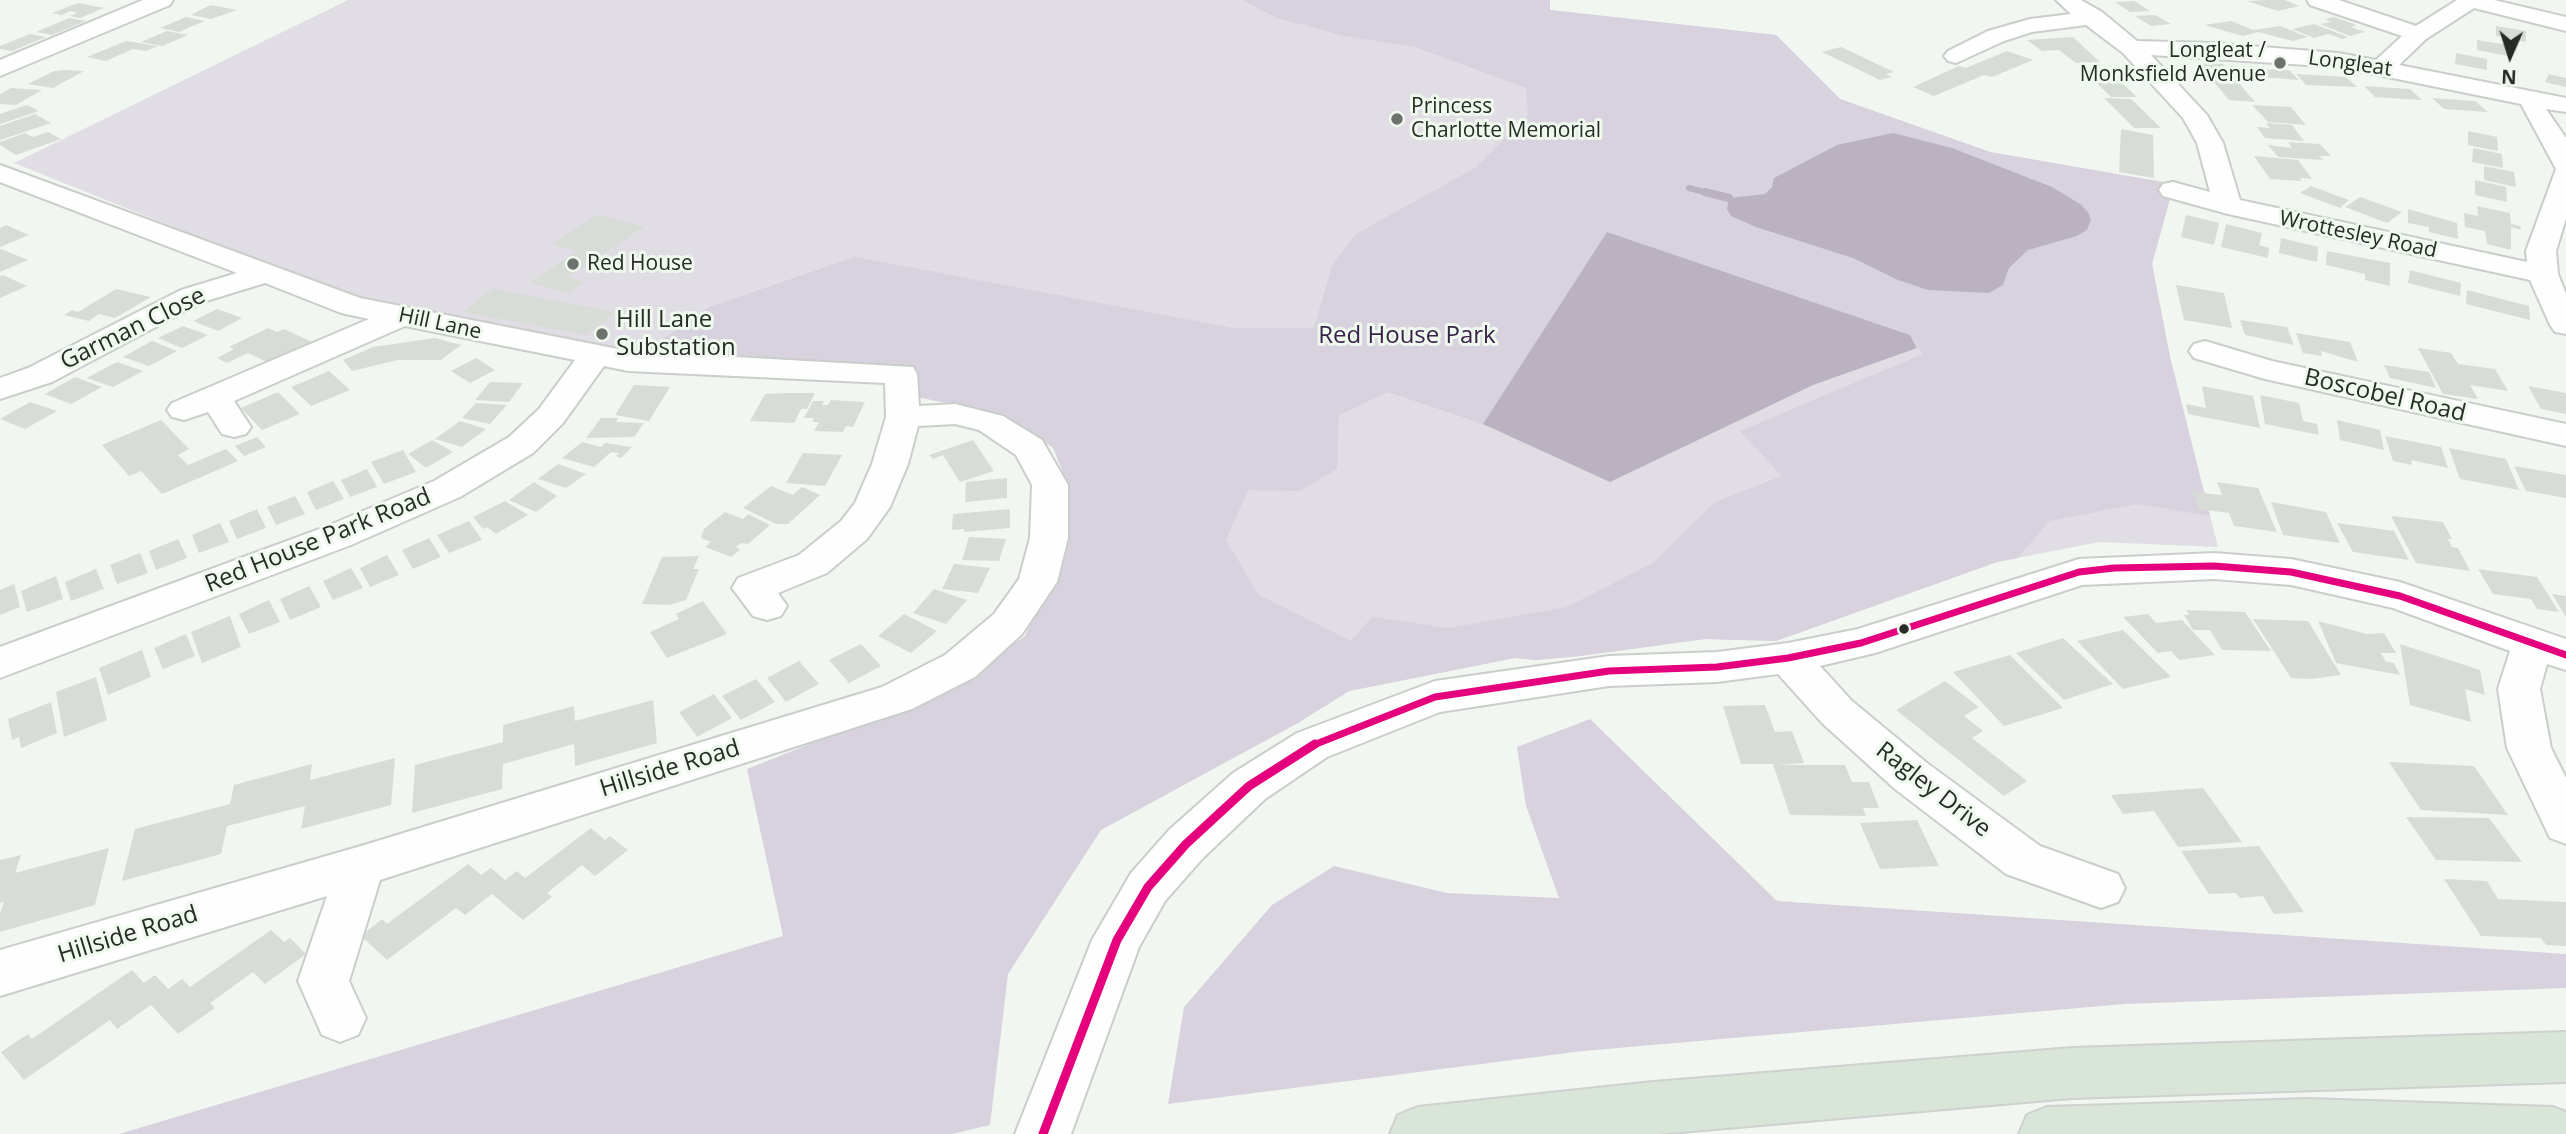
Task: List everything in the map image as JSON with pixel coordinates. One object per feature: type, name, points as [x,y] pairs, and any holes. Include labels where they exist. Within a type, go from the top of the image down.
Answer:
[{"type":"highway","points":[[1418,1134],[1653,1108],[2073,1073],[2566,1058]]},
{"type":"highway","points":[[2047,1134],[2308,1126],[2553,1134]]},
{"type":"street","points":[[0,69],[162,0]]},
{"type":"street","points":[[2067,0],[2131,48],[2194,115],[2210,144],[2228,206]]},
{"type":"street","points":[[2318,0],[2418,34]]},
{"type":"street","points":[[2383,67],[2418,34],[2472,0],[2566,24]]},
{"type":"street","points":[[1956,56],[2007,33],[2094,18]]},
{"type":"street","name":"Longleat","points":[[2131,48],[2272,54],[2383,67],[2566,104]]},
{"type":"street","points":[[2533,97],[2534,109],[2566,164]]},
{"type":"street","name":"Hill Lane","points":[[0,173],[352,306],[628,361],[901,374],[903,417]]},
{"type":"street","points":[[2566,174],[2541,251],[2543,274],[2558,313],[2566,325]]},
{"type":"street","name":"Wrottesley Road","points":[[2173,190],[2228,206],[2543,274]]},
{"type":"street","name":"Garman Close","points":[[0,389],[40,375],[192,296],[267,274]]},
{"type":"street","points":[[184,411],[401,316]]},
{"type":"street","name":"Boscobel Road","points":[[2206,352],[2291,375],[2566,435]]},
{"type":"street","name":"Red House Park Road","points":[[0,663],[338,536],[447,489],[521,444],[551,416],[595,356]]},
{"type":"street","points":[[215,397],[234,427]]},
{"type":"street","name":"Hillside Road","points":[[0,973],[361,866],[897,698],[960,666],[1007,624],[1038,582],[1049,538],[1050,485],[1030,448],[991,423],[955,414],[903,417]]},
{"type":"street","points":[[752,589],[813,564],[854,530],[876,496],[890,464],[903,417]]},
{"type":"street","points":[[1043,1134],[1117,940],[1148,887],[1185,844],[1249,786],[1312,745],[1435,697],[1609,671],[1717,667],[1788,658],[1861,643],[2079,572],[2214,566],[2291,572],[2400,596],[2549,649],[2519,689],[2529,748],[2566,825]]},
{"type":"street","name":"Ragley Drive","points":[[1788,658],[1837,712],[1900,767],[2023,860],[2101,888]]},
{"type":"street","points":[[340,1018],[323,981],[361,866]]},
{"type":"green space","name":"Red House Park","points":[[348,0],[1550,0],[1550,10],[1776,35],[1840,99],[1990,152],[2174,184],[2152,264],[2170,357],[2218,547],[2099,542],[1997,562],[1776,641],[1705,639],[1580,656],[1536,660],[1515,658],[1349,691],[1298,723],[1063,433],[907,369],[617,353],[360,302],[14,163]]},
{"type":"green space","points":[[1242,0],[1550,0],[1550,10],[1776,35],[1840,99],[1990,152],[2174,184],[2152,264],[2170,357],[2210,516],[2137,504],[2049,521],[2018,558],[1997,562],[1776,641],[1705,639],[1580,656],[1536,660],[1515,658],[1349,691],[1298,723],[1101,830],[1008,974],[990,1125],[952,1134],[119,1134],[783,936],[747,769],[955,686],[1025,636],[1066,548],[1069,487],[1053,448],[1003,414],[911,396],[906,368],[641,354],[709,307],[855,257],[1233,328],[1314,328],[1333,263],[1356,234],[1475,168],[1528,115],[1526,88],[1415,47],[1345,36],[1277,18]],"holes":[[[1607,232],[1910,335],[1923,354],[1740,431],[1782,476],[1715,502],[1653,563],[1567,607],[1448,628],[1372,617],[1351,641],[1259,595],[1226,540],[1248,490],[1300,491],[1337,469],[1339,415],[1388,392],[1483,424]]]},
{"type":"green space","points":[[1590,719],[1777,901],[2566,954],[2566,988],[2125,1004],[1583,1051],[1168,1104],[1184,1007],[1272,905],[1334,866],[1447,893],[1559,898],[1526,806],[1517,747]]},
{"type":"shaded area","points":[[1893,133],[1952,148],[2052,187],[2088,212],[2091,220],[2087,230],[2077,236],[2028,250],[2009,268],[2003,285],[1989,293],[1928,290],[1898,280],[1853,258],[1756,227],[1731,216],[1727,209],[1729,198],[1765,194],[1772,187],[1774,178],[1837,145]]},
{"type":"shaded area","points":[[1607,232],[1910,335],[1917,348],[1813,385],[1610,482],[1483,424]]},
{"type":"building","points":[[2285,0],[2299,6],[2278,11],[2247,1]]},
{"type":"building","points":[[2134,1],[2150,11],[2130,12],[2115,2]]},
{"type":"building","points":[[78,3],[104,8],[80,18],[70,16],[77,13],[70,11],[62,15],[52,13]]},
{"type":"building","points":[[210,5],[237,10],[211,19],[191,15]]},
{"type":"building","points":[[2155,15],[2171,24],[2151,26],[2135,16]]},
{"type":"building","points":[[186,17],[205,21],[179,32],[160,28]]},
{"type":"building","points":[[2334,17],[2357,25],[2351,27],[2365,32],[2350,36],[2320,24],[2331,22],[2325,19]]},
{"type":"building","points":[[69,18],[86,21],[52,35],[36,32]]},
{"type":"building","points":[[2231,21],[2253,30],[2280,26],[2308,37],[2293,41],[2258,32],[2243,36],[2204,25]]},
{"type":"building","points":[[2314,24],[2348,37],[2342,39],[2329,34],[2314,38],[2292,29]]},
{"type":"building","points":[[2496,26],[2526,31],[2526,42],[2496,36]]},
{"type":"building","points":[[167,31],[188,35],[162,46],[141,42]]},
{"type":"building","points":[[30,34],[46,37],[12,51],[0,49],[0,46]]},
{"type":"building","points":[[2073,37],[2100,62],[2076,63],[2059,50],[2042,51],[2027,40]]},
{"type":"building","points":[[2477,40],[2508,45],[2508,56],[2477,50]]},
{"type":"building","points":[[126,41],[158,46],[146,51],[133,49],[106,61],[87,57]]},
{"type":"building","points":[[1841,47],[1894,72],[1886,74],[1892,77],[1880,80],[1822,52]]},
{"type":"building","points":[[2007,51],[2033,60],[1992,77],[1984,75],[1934,96],[1913,87],[1959,66],[1966,68]]},
{"type":"building","points":[[2456,53],[2487,59],[2487,70],[2455,64]]},
{"type":"building","points":[[2198,63],[2223,64],[2255,102],[2229,100]]},
{"type":"building","points":[[2082,69],[2108,70],[2137,97],[2111,97]]},
{"type":"building","points":[[2253,69],[2289,70],[2299,80],[2261,77]]},
{"type":"building","points":[[54,71],[84,71],[53,88],[28,84]]},
{"type":"building","points":[[2296,74],[2346,77],[2357,87],[2306,85]]},
{"type":"building","points":[[2549,74],[2566,78],[2566,87],[2545,82]]},
{"type":"building","points":[[2364,86],[2410,89],[2422,100],[2375,97]]},
{"type":"building","points":[[11,88],[42,90],[16,105],[0,104],[0,94]]},
{"type":"building","points":[[2104,98],[2131,99],[2161,128],[2134,128]]},
{"type":"building","points":[[2432,98],[2475,101],[2488,112],[2444,109]]},
{"type":"building","points":[[27,105],[39,111],[0,124],[0,114]]},
{"type":"building","points":[[2252,105],[2291,107],[2306,125],[2268,122]]},
{"type":"building","points":[[35,114],[51,123],[0,140],[0,126]]},
{"type":"building","points":[[2266,123],[2292,125],[2304,141],[2265,138],[2257,127],[2270,128]]},
{"type":"building","points":[[2121,129],[2153,135],[2154,178],[2119,172]]},
{"type":"building","points":[[2468,131],[2497,137],[2498,151],[2468,145]]},
{"type":"building","points":[[48,132],[61,139],[16,155],[0,145],[0,142],[25,133],[33,137]]},
{"type":"building","points":[[2288,142],[2320,144],[2331,156],[2319,156],[2323,160],[2278,157],[2268,145],[2292,148]]},
{"type":"building","points":[[2473,148],[2502,154],[2503,168],[2472,162]]},
{"type":"building","points":[[2254,156],[2298,160],[2312,179],[2270,179]]},
{"type":"building","points":[[2484,166],[2514,172],[2516,187],[2484,180]]},
{"type":"building","points":[[2475,180],[2506,187],[2507,202],[2475,195]]},
{"type":"building","points":[[2311,186],[2349,200],[2340,208],[2300,193]]},
{"type":"building","points":[[2360,197],[2402,212],[2387,223],[2345,207]]},
{"type":"building","points":[[2477,206],[2510,213],[2511,224],[2520,226],[2521,230],[2511,227],[2511,250],[2487,244],[2485,231],[2465,227],[2464,213],[2478,216]]},
{"type":"building","points":[[2408,209],[2457,223],[2458,239],[2429,232],[2429,227],[2408,223]]},
{"type":"building","name":"Red House","points":[[597,215],[644,227],[568,277],[585,282],[568,293],[529,282],[578,251],[552,244]]},
{"type":"building","points":[[2186,215],[2219,223],[2214,245],[2181,237]]},
{"type":"building","points":[[2226,224],[2262,233],[2259,245],[2269,248],[2268,258],[2221,247]]},
{"type":"building","points":[[6,225],[29,235],[0,247],[0,228]]},
{"type":"building","points":[[2281,238],[2318,247],[2317,262],[2279,253]]},
{"type":"building","points":[[1,249],[28,260],[0,272]]},
{"type":"building","points":[[2327,251],[2390,263],[2390,286],[2365,280],[2365,274],[2326,265]]},
{"type":"building","points":[[2410,270],[2461,283],[2460,296],[2408,283]]},
{"type":"building","points":[[0,276],[27,286],[0,298]]},
{"type":"building","points":[[2176,285],[2224,293],[2232,328],[2184,320]]},
{"type":"building","points":[[116,289],[151,297],[115,318],[99,314],[89,321],[64,315],[72,310],[78,312]]},
{"type":"building","points":[[493,289],[615,312],[586,335],[462,312]]},
{"type":"building","points":[[2467,290],[2529,306],[2530,320],[2466,304]]},
{"type":"building","points":[[217,309],[242,318],[218,331],[193,321]]},
{"type":"building","points":[[2240,320],[2287,327],[2294,345],[2245,335]]},
{"type":"building","points":[[183,326],[208,335],[182,348],[158,338]]},
{"type":"building","points":[[268,328],[277,332],[284,329],[316,344],[271,364],[248,353],[227,363],[217,358],[234,349],[229,347]]},
{"type":"building","points":[[2296,333],[2350,342],[2358,362],[2321,351],[2322,356],[2303,353]]},
{"type":"building","points":[[435,338],[461,345],[441,360],[398,360],[352,371],[343,360],[373,347]]},
{"type":"building","points":[[152,341],[177,351],[149,366],[123,357]]},
{"type":"building","points":[[2418,348],[2451,353],[2458,364],[2495,369],[2508,391],[2470,385],[2478,399],[2443,394]]},
{"type":"building","points":[[476,358],[495,370],[470,383],[451,371]]},
{"type":"building","points":[[117,362],[143,371],[113,387],[87,378]]},
{"type":"building","points":[[2384,365],[2429,372],[2436,388],[2390,378]]},
{"type":"building","points":[[329,371],[350,390],[311,406],[291,387]]},
{"type":"building","points":[[75,377],[102,387],[71,404],[45,394]]},
{"type":"building","points":[[490,382],[523,383],[509,402],[475,400]]},
{"type":"building","points":[[634,385],[670,387],[649,421],[615,415]]},
{"type":"building","points":[[2202,386],[2253,396],[2260,428],[2188,414],[2186,404],[2206,408]]},
{"type":"building","points":[[2528,386],[2566,393],[2566,414],[2541,409]]},
{"type":"building","points":[[278,392],[300,414],[262,430],[241,408]]},
{"type":"building","points":[[815,393],[807,409],[801,409],[794,423],[750,421],[765,394]]},
{"type":"building","points":[[2260,395],[2299,403],[2303,421],[2317,424],[2319,435],[2265,424]]},
{"type":"building","points":[[831,400],[865,402],[853,427],[846,426],[843,432],[814,431],[819,422],[812,422],[814,418],[804,418],[813,401],[824,401],[822,405],[828,405]]},
{"type":"building","points":[[30,402],[57,411],[25,429],[0,419]]},
{"type":"building","points":[[476,403],[507,405],[490,424],[462,418]]},
{"type":"building","points":[[601,418],[618,418],[616,422],[644,423],[634,437],[586,438]]},
{"type":"building","points":[[161,420],[189,449],[178,455],[188,465],[226,449],[238,461],[162,494],[141,471],[129,476],[102,445]]},
{"type":"building","points":[[2337,420],[2380,430],[2384,450],[2340,440]]},
{"type":"building","points":[[460,421],[486,429],[462,447],[435,439]]},
{"type":"building","points":[[2385,436],[2441,447],[2448,468],[2411,460],[2412,465],[2393,461]]},
{"type":"building","points":[[257,437],[266,447],[244,456],[235,446]]},
{"type":"building","points":[[432,440],[453,452],[426,468],[408,454]]},
{"type":"building","points":[[973,440],[994,471],[960,482],[943,455],[933,459],[929,455]]},
{"type":"building","points":[[582,442],[601,447],[605,443],[632,447],[621,458],[616,456],[619,453],[611,452],[594,467],[562,458]]},
{"type":"building","points":[[2449,448],[2506,459],[2519,490],[2460,479]]},
{"type":"building","points":[[403,450],[416,472],[384,484],[371,462]]},
{"type":"building","points":[[803,453],[842,455],[825,486],[786,483]]},
{"type":"building","points":[[558,464],[586,474],[566,488],[538,479]]},
{"type":"building","points":[[2514,466],[2566,475],[2566,498],[2526,491]]},
{"type":"building","points":[[367,469],[377,487],[350,497],[341,480]]},
{"type":"building","points":[[1007,478],[1007,498],[965,502],[966,482]]},
{"type":"building","points":[[333,481],[344,499],[316,510],[307,492]]},
{"type":"building","points":[[534,482],[557,496],[536,512],[509,500]]},
{"type":"building","points":[[2217,482],[2258,488],[2277,532],[2234,526],[2229,513],[2199,509],[2193,492],[2222,495]]},
{"type":"building","points":[[771,486],[793,495],[802,487],[820,495],[788,524],[776,524],[743,508]]},
{"type":"building","points":[[295,496],[305,514],[276,525],[267,507]]},
{"type":"building","points":[[505,501],[528,515],[496,534],[487,527],[483,529],[473,517]]},
{"type":"building","points":[[2271,502],[2326,512],[2340,543],[2283,535]]},
{"type":"building","points":[[257,509],[266,528],[237,539],[229,521]]},
{"type":"building","points":[[1010,509],[1010,528],[964,532],[964,529],[952,530],[953,514]]},
{"type":"building","points":[[725,512],[743,519],[748,514],[770,525],[748,544],[741,543],[736,547],[740,550],[731,557],[705,547],[711,542],[701,538],[704,529]]},
{"type":"building","points":[[2391,516],[2443,522],[2452,539],[2448,539],[2452,547],[2458,548],[2470,571],[2416,563]]},
{"type":"building","points":[[469,521],[482,540],[449,553],[437,535]]},
{"type":"building","points":[[220,523],[229,542],[199,553],[192,535]]},
{"type":"building","points":[[2337,523],[2394,531],[2409,560],[2353,552]]},
{"type":"building","points":[[969,537],[1006,539],[999,561],[962,560]]},
{"type":"building","points":[[429,538],[441,557],[413,569],[402,550]]},
{"type":"building","points":[[178,539],[187,558],[156,570],[149,551]]},
{"type":"building","points":[[140,553],[148,573],[117,584],[110,565]]},
{"type":"building","points":[[387,555],[399,575],[370,587],[360,568]]},
{"type":"building","points":[[699,556],[693,569],[699,569],[686,600],[669,605],[642,604],[662,557]]},
{"type":"building","points":[[954,564],[990,568],[978,593],[942,589]]},
{"type":"building","points":[[351,568],[363,588],[333,600],[323,581]]},
{"type":"building","points":[[96,569],[104,589],[71,601],[65,582]]},
{"type":"building","points":[[2478,569],[2537,577],[2559,612],[2537,609],[2531,599],[2493,594]]},
{"type":"building","points":[[56,576],[63,599],[27,612],[21,591]]},
{"type":"building","points":[[14,584],[20,607],[0,615],[0,590]]},
{"type":"building","points":[[309,586],[321,607],[290,620],[280,599]]},
{"type":"building","points":[[934,589],[967,600],[946,624],[913,613]]},
{"type":"building","points":[[2552,594],[2566,596],[2566,617]]},
{"type":"building","points":[[269,600],[280,622],[249,634],[239,614]]},
{"type":"building","points":[[703,601],[727,634],[667,658],[650,632],[679,619],[676,614]]},
{"type":"building","points":[[2186,610],[2245,612],[2271,651],[2222,650],[2210,630],[2193,630],[2184,615],[2189,615]]},
{"type":"building","points":[[904,614],[937,631],[911,653],[878,636]]},
{"type":"building","points":[[2148,614],[2156,623],[2182,620],[2215,655],[2179,660],[2171,651],[2158,653],[2123,617]]},
{"type":"building","points":[[230,616],[241,647],[202,663],[191,632]]},
{"type":"building","points":[[2253,619],[2308,621],[2341,675],[2311,679],[2291,678]]},
{"type":"building","points":[[2318,621],[2367,634],[2384,633],[2396,653],[2381,653],[2386,662],[2394,663],[2400,675],[2336,663]]},
{"type":"building","points":[[2123,630],[2171,677],[2123,689],[2077,641]]},
{"type":"building","points":[[186,634],[195,656],[163,669],[154,648]]},
{"type":"building","points":[[2063,638],[2113,684],[2064,700],[2016,653]]},
{"type":"building","points":[[861,644],[881,666],[849,683],[829,660]]},
{"type":"building","points":[[2400,644],[2480,670],[2485,695],[2465,689],[2471,722],[2410,705]]},
{"type":"building","points":[[142,650],[151,677],[108,695],[99,668]]},
{"type":"building","points":[[2010,655],[2063,708],[2004,726],[1953,672]]},
{"type":"building","points":[[799,661],[819,684],[786,702],[767,678]]},
{"type":"building","points":[[96,677],[107,720],[64,737],[56,692]]},
{"type":"building","points":[[756,679],[775,702],[741,720],[722,696]]},
{"type":"building","points":[[1945,681],[1979,707],[1964,716],[1983,731],[1972,738],[2027,781],[2004,796],[1896,710]]},
{"type":"building","points":[[714,694],[732,718],[697,737],[679,712]]},
{"type":"building","points":[[653,700],[657,743],[575,766],[574,744],[503,764],[502,789],[412,813],[415,765],[503,742],[503,725],[574,706],[575,721]]},
{"type":"building","points":[[51,702],[57,733],[21,748],[19,737],[12,740],[8,719]]},
{"type":"building","points":[[1765,705],[1775,732],[1792,731],[1804,763],[1776,765],[1845,765],[1852,782],[1869,782],[1879,808],[1863,808],[1866,816],[1790,815],[1773,764],[1741,764],[1723,706]]},
{"type":"building","points":[[395,758],[391,805],[301,829],[305,806],[227,826],[221,854],[122,881],[135,829],[230,804],[234,785],[312,764],[310,780]]},
{"type":"building","points":[[2389,762],[2474,766],[2508,815],[2421,810]]},
{"type":"building","points":[[2203,788],[2242,842],[2178,847],[2154,811],[2123,814],[2111,795]]},
{"type":"building","points":[[2406,817],[2489,818],[2522,862],[2436,860]]},
{"type":"building","points":[[1917,820],[1939,866],[1880,869],[1860,823]]},
{"type":"building","points":[[591,828],[605,840],[610,836],[628,850],[595,876],[582,865],[547,893],[552,897],[523,920],[492,894],[465,915],[456,908],[387,960],[361,936],[382,919],[387,924],[468,864],[481,875],[491,868],[505,880],[517,871],[525,878]]},
{"type":"building","points":[[2259,846],[2304,912],[2274,914],[2263,896],[2240,898],[2236,893],[2209,894],[2181,851]]},
{"type":"building","points":[[109,848],[95,905],[0,932],[0,913],[4,902],[0,903],[0,860],[21,855],[15,873]]},
{"type":"building","points":[[2444,879],[2487,881],[2498,899],[2566,902],[2566,946],[2546,945],[2541,938],[2481,936]]},
{"type":"building","points":[[271,930],[284,942],[290,938],[306,954],[265,984],[253,972],[210,1003],[215,1008],[178,1034],[151,1005],[117,1029],[110,1020],[24,1080],[1,1052],[28,1034],[32,1039],[132,970],[144,983],[155,975],[168,989],[182,979],[190,987]]},
{"type":"waterway","points":[[1689,188],[1712,194]]},
{"type":"waterway","points":[[1705,192],[1729,198]]},
{"type":"transit line","points":[[1043,1134],[1117,940],[1148,887],[1186,844],[1249,786],[1312,745],[1435,697],[1609,671],[1717,667],[1788,658],[1861,643],[2079,572],[2114,568],[2214,566],[2291,572],[2400,596],[2566,655]]},
{"type":"place","name":"Longleat / Monksfield Avenue","points":[[2280,63]]},
{"type":"place","name":"Princess Charlotte Memorial","points":[[1397,119]]},
{"type":"place","name":"Red House","points":[[573,264]]},
{"type":"place","name":"Hill Lane Substation","points":[[602,334]]}]
